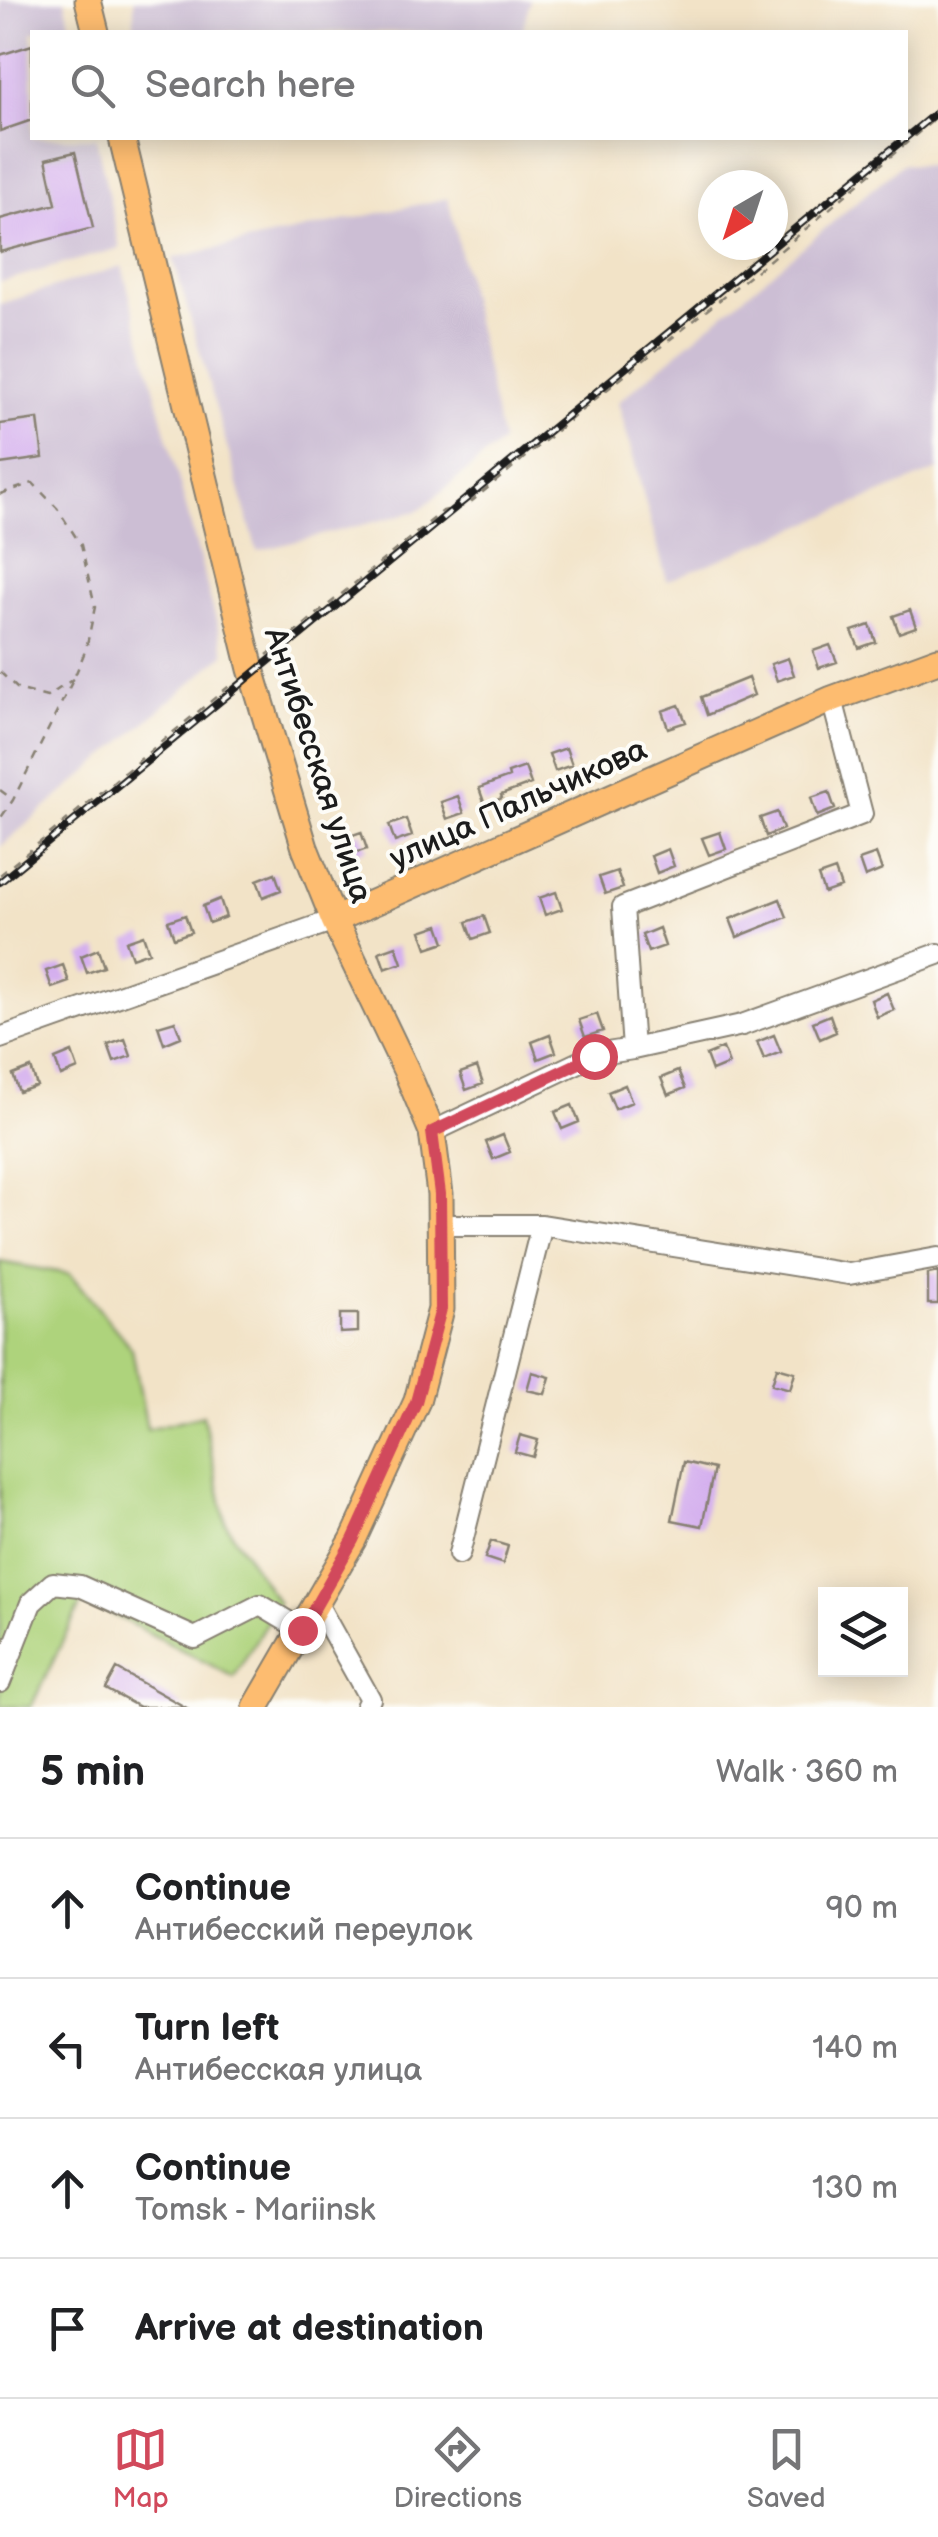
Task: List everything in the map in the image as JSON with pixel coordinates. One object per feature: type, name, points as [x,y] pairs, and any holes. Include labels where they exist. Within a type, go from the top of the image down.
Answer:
[{"type":"main road","points":[[88,0],[96,30]]},
{"type":"main road","name":"Антибесская улица","points":[[122,140],[251,669],[305,848],[432,1132],[440,1194],[441,1309],[416,1402],[353,1540],[256,1707]]},
{"type":"main road","name":"улица Пальчикова","points":[[334,920],[832,699],[938,660]]},
{"type":"street","points":[[633,1049],[623,906],[862,814],[832,699]]},
{"type":"street","name":"улица Пальчикова","points":[[0,1038],[334,920]]},
{"type":"street","points":[[432,1132],[594,1056],[742,1025],[938,954]]},
{"type":"street","points":[[440,1224],[542,1225],[849,1274],[938,1258]]},
{"type":"street","points":[[459,1554],[542,1225]]},
{"type":"street","points":[[0,1682],[31,1603],[53,1582],[80,1586],[195,1638],[260,1605],[302,1630]]},
{"type":"street","points":[[317,1604],[370,1699],[366,1707]]},
{"type":"path","points":[[0,875],[442,511],[466,506],[766,263],[938,116]]},
{"type":"path","points":[[0,494],[32,483],[57,508],[82,545],[95,607],[86,649],[74,678],[0,819]]},
{"type":"path","points":[[0,672],[18,689],[47,697],[74,678]]},
{"type":"path","points":[[0,790],[13,800]]},
{"type":"shaded area","points":[[0,0],[65,0],[72,30],[30,30],[30,140],[96,140],[120,248],[0,282]]},
{"type":"shaded area","points":[[134,0],[530,0],[522,30],[134,30]]},
{"type":"shaded area","points":[[902,164],[938,166],[938,470],[667,581],[618,402]]},
{"type":"shaded area","points":[[448,198],[502,442],[418,511],[257,551],[173,258]]},
{"type":"shaded area","points":[[122,266],[225,654],[0,847],[0,304]]},
{"type":"green space","points":[[0,1262],[70,1274],[132,1349],[147,1429],[203,1415],[226,1524],[278,1603],[234,1677],[83,1599],[31,1707],[0,1707]]},
{"type":"building","points":[[30,46],[30,121],[0,131],[0,55]]},
{"type":"building","points":[[75,152],[93,228],[0,252],[0,219],[56,204],[46,159]]},
{"type":"building","points":[[38,419],[43,458],[0,464],[0,424]]},
{"type":"building","points":[[910,610],[916,627],[899,633],[893,616]]},
{"type":"building","points":[[870,625],[876,642],[859,648],[852,631]]},
{"type":"building","points":[[830,645],[837,662],[819,668],[813,651]]},
{"type":"building","points":[[788,658],[794,675],[777,681],[771,664]]},
{"type":"building","points":[[748,678],[754,695],[707,715],[701,697]]},
{"type":"building","points":[[679,705],[686,722],[668,728],[662,711]]},
{"type":"building","points":[[566,748],[572,765],[555,771],[549,754]]},
{"type":"building","points":[[525,767],[531,784],[485,805],[479,788]]},
{"type":"building","points":[[829,792],[835,809],[817,816],[811,798]]},
{"type":"building","points":[[458,796],[464,813],[447,819],[441,802]]},
{"type":"building","points":[[777,812],[783,829],[766,836],[760,818]]},
{"type":"building","points":[[406,819],[412,836],[395,842],[389,825]]},
{"type":"building","points":[[361,832],[367,849],[350,855],[344,838]]},
{"type":"building","points":[[720,832],[726,849],[709,855],[702,838]]},
{"type":"building","points":[[668,849],[674,866],[657,873],[651,856]]},
{"type":"building","points":[[876,854],[882,870],[865,877],[859,860]]},
{"type":"building","points":[[835,870],[841,887],[824,893],[818,876]]},
{"type":"building","points":[[617,871],[623,888],[605,894],[599,877]]},
{"type":"building","points":[[275,873],[281,890],[263,897],[257,880]]},
{"type":"building","points":[[556,892],[562,909],[545,915],[539,898]]},
{"type":"building","points":[[220,899],[226,917],[209,923],[203,906]]},
{"type":"building","points":[[780,899],[787,917],[737,937],[730,919]]},
{"type":"building","points":[[185,915],[191,932],[174,938],[168,921]]},
{"type":"building","points":[[484,916],[490,933],[473,939],[467,922]]},
{"type":"building","points":[[439,925],[445,942],[427,948],[421,931]]},
{"type":"building","points":[[659,928],[665,946],[648,952],[642,935]]},
{"type":"building","points":[[143,935],[149,952],[132,958],[126,941]]},
{"type":"building","points":[[396,946],[402,963],[385,969],[379,952]]},
{"type":"building","points":[[98,949],[104,967],[87,973],[81,956]]},
{"type":"building","points":[[63,965],[69,982],[52,988],[46,971]]},
{"type":"building","points":[[887,993],[894,1010],[877,1017],[871,1000]]},
{"type":"building","points":[[597,1014],[603,1031],[585,1037],[579,1020]]},
{"type":"building","points":[[830,1015],[836,1032],[820,1039],[813,1022]]},
{"type":"building","points":[[175,1021],[181,1037],[164,1044],[158,1026]]},
{"type":"building","points":[[550,1035],[556,1052],[538,1059],[532,1042]]},
{"type":"building","points":[[774,1035],[781,1052],[764,1059],[757,1042]]},
{"type":"building","points":[[125,1039],[131,1056],[114,1062],[108,1045]]},
{"type":"building","points":[[723,1048],[729,1064],[712,1071],[706,1055]]},
{"type":"building","points":[[72,1052],[78,1069],[61,1076],[55,1059]]},
{"type":"building","points":[[477,1067],[483,1084],[466,1090],[460,1073]]},
{"type":"building","points":[[31,1068],[37,1086],[19,1092],[13,1075]]},
{"type":"building","points":[[678,1071],[685,1088],[668,1095],[661,1078]]},
{"type":"building","points":[[625,1085],[632,1102],[615,1109],[608,1092]]},
{"type":"building","points":[[572,1105],[579,1122],[562,1129],[555,1112]]},
{"type":"building","points":[[503,1135],[510,1152],[493,1159],[486,1142]]},
{"type":"building","points":[[938,1272],[938,1304],[928,1304],[928,1274]]},
{"type":"building","points":[[340,1314],[358,1314],[358,1332],[340,1333]]},
{"type":"building","points":[[777,1367],[795,1372],[790,1389],[772,1384]]},
{"type":"building","points":[[532,1372],[550,1377],[545,1394],[527,1390]]},
{"type":"building","points":[[520,1435],[538,1440],[533,1457],[515,1452]]},
{"type":"building","points":[[684,1462],[714,1469],[702,1526],[672,1520]]},
{"type":"building","points":[[491,1541],[508,1546],[503,1564],[485,1558]]},
{"type":"building","points":[[117,1669],[185,1707],[139,1707],[106,1689]]},
{"type":"railway","points":[[908,136],[938,111]]},
{"type":"railway","points":[[0,882],[903,140]]},
{"type":"route","points":[[302,1630],[353,1540],[416,1402],[441,1309],[440,1194],[432,1132],[594,1056]]}]
